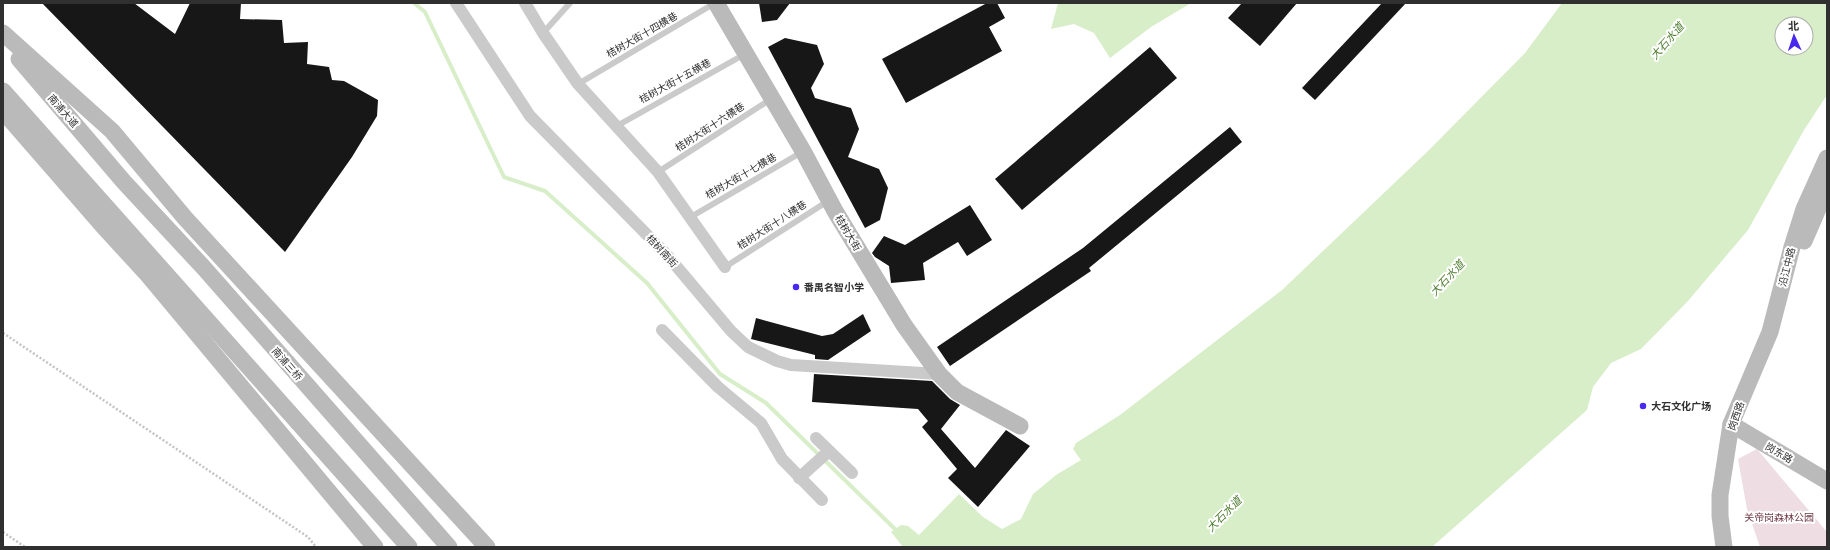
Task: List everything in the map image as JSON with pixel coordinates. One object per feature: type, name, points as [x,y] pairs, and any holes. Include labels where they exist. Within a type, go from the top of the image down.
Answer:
[{"type":"main road","name":"桔树大街","points":[[715,3],[803,151],[829,200],[904,325],[939,374],[957,392],[1020,426]]},
{"type":"main road","points":[[3,33],[112,131],[190,224],[487,547]]},
{"type":"main road","name":"南浦大道","points":[[3,41],[124,182]]},
{"type":"main road","points":[[3,92],[409,547]]},
{"type":"main road","points":[[3,111],[103,226],[148,275],[375,547]]},
{"type":"main road","name":"沿江中路","points":[[1781,292],[1792,247],[1804,208],[1827,158]]},
{"type":"main road","name":"南浦三桥","points":[[124,182],[204,268],[449,547]]},
{"type":"main road","name":"沿江中路","points":[[1781,292],[1827,188]]},
{"type":"main road","name":"岗西路","points":[[1724,547],[1720,516],[1720,495],[1731,424],[1770,332],[1781,292]]},
{"type":"main road","name":"岗东路","points":[[1731,424],[1827,481]]},
{"type":"street","name":"桔树南街","points":[[456,3],[530,116],[666,254],[731,331],[748,347],[778,361],[791,365],[939,374]]},
{"type":"street","points":[[525,3],[543,34],[578,84],[658,172],[725,267]]},
{"type":"street","points":[[662,330],[718,387],[761,423],[782,459],[822,500]]},
{"type":"street","points":[[816,438],[852,473]]},
{"type":"street","points":[[799,478],[829,451]]},
{"type":"lane","points":[[543,34],[570,3]]},
{"type":"lane","name":"桔树大街十四横巷","points":[[578,84],[715,3]]},
{"type":"lane","name":"桔树大街十五横巷","points":[[616,127],[745,53]]},
{"type":"lane","name":"桔树大街十六横巷","points":[[658,172],[772,98]]},
{"type":"lane","name":"桔树大街十七横巷","points":[[689,218],[803,151]]},
{"type":"lane","name":"桔树大街十八横巷","points":[[725,267],[829,200]]},
{"type":"path","points":[[3,333],[308,537],[316,547]]},
{"type":"path","points":[[3,532],[25,547]]},
{"type":"green space","name":"关帝岗森林公园","points":[[1757,449],[1827,532],[1827,547],[1760,547],[1747,509],[1738,459]]},
{"type":"water","points":[[1058,3],[1191,3],[1151,27],[1110,58],[1094,33],[1074,24],[1051,29]]},
{"type":"water","name":"大石水道","points":[[1562,3],[1827,3],[1827,95],[1804,130],[1748,230],[1688,301],[1641,349],[1611,363],[1593,387],[1587,410],[1432,547],[903,547],[891,532],[901,525],[908,526],[919,535],[959,494],[983,517],[1002,529],[1021,519],[1033,494],[1056,475],[1081,460],[1073,449],[1076,443],[1120,415],[1282,290],[1428,151],[1525,53]]},
{"type":"building","points":[[42,3],[134,3],[175,34],[190,3],[241,3],[240,19],[282,20],[284,43],[308,42],[307,64],[329,67],[332,80],[344,81],[378,100],[377,116],[352,157],[285,252]]},
{"type":"building","points":[[759,3],[790,3],[777,20],[762,22]]},
{"type":"building","points":[[987,3],[997,3],[1005,18],[989,27],[1002,51],[906,103],[882,59]]},
{"type":"building","points":[[1242,3],[1297,3],[1260,46],[1228,18]]},
{"type":"building","points":[[1382,3],[1406,3],[1315,100],[1302,88]]},
{"type":"building","points":[[785,38],[817,45],[824,64],[811,88],[815,98],[851,108],[859,129],[848,157],[879,169],[888,188],[880,220],[865,228],[768,47]]},
{"type":"building","points":[[1150,47],[1177,78],[1022,210],[995,179]]},
{"type":"building","points":[[1230,127],[1242,142],[1089,268],[1091,271],[950,366],[937,347],[1083,248]]},
{"type":"building","points":[[970,205],[992,240],[967,256],[958,242],[923,263],[925,280],[891,283],[889,266],[875,257],[872,253],[884,236],[905,245]]},
{"type":"building","points":[[863,314],[871,331],[828,360],[815,359],[815,355],[751,339],[756,318],[822,336],[833,334]]},
{"type":"building","points":[[814,374],[932,381],[950,399],[960,405],[941,429],[975,468],[1006,430],[1030,446],[978,507],[948,478],[957,469],[922,427],[928,421],[918,409],[812,402]]},
{"type":"waterway","points":[[414,3],[425,12],[504,177],[545,191],[647,283],[720,374],[766,403],[898,532]]},
{"type":"place","name":"番禺名智小学","points":[[796,287]]},
{"type":"place","name":"大石文化广场","points":[[1643,406]]}]
